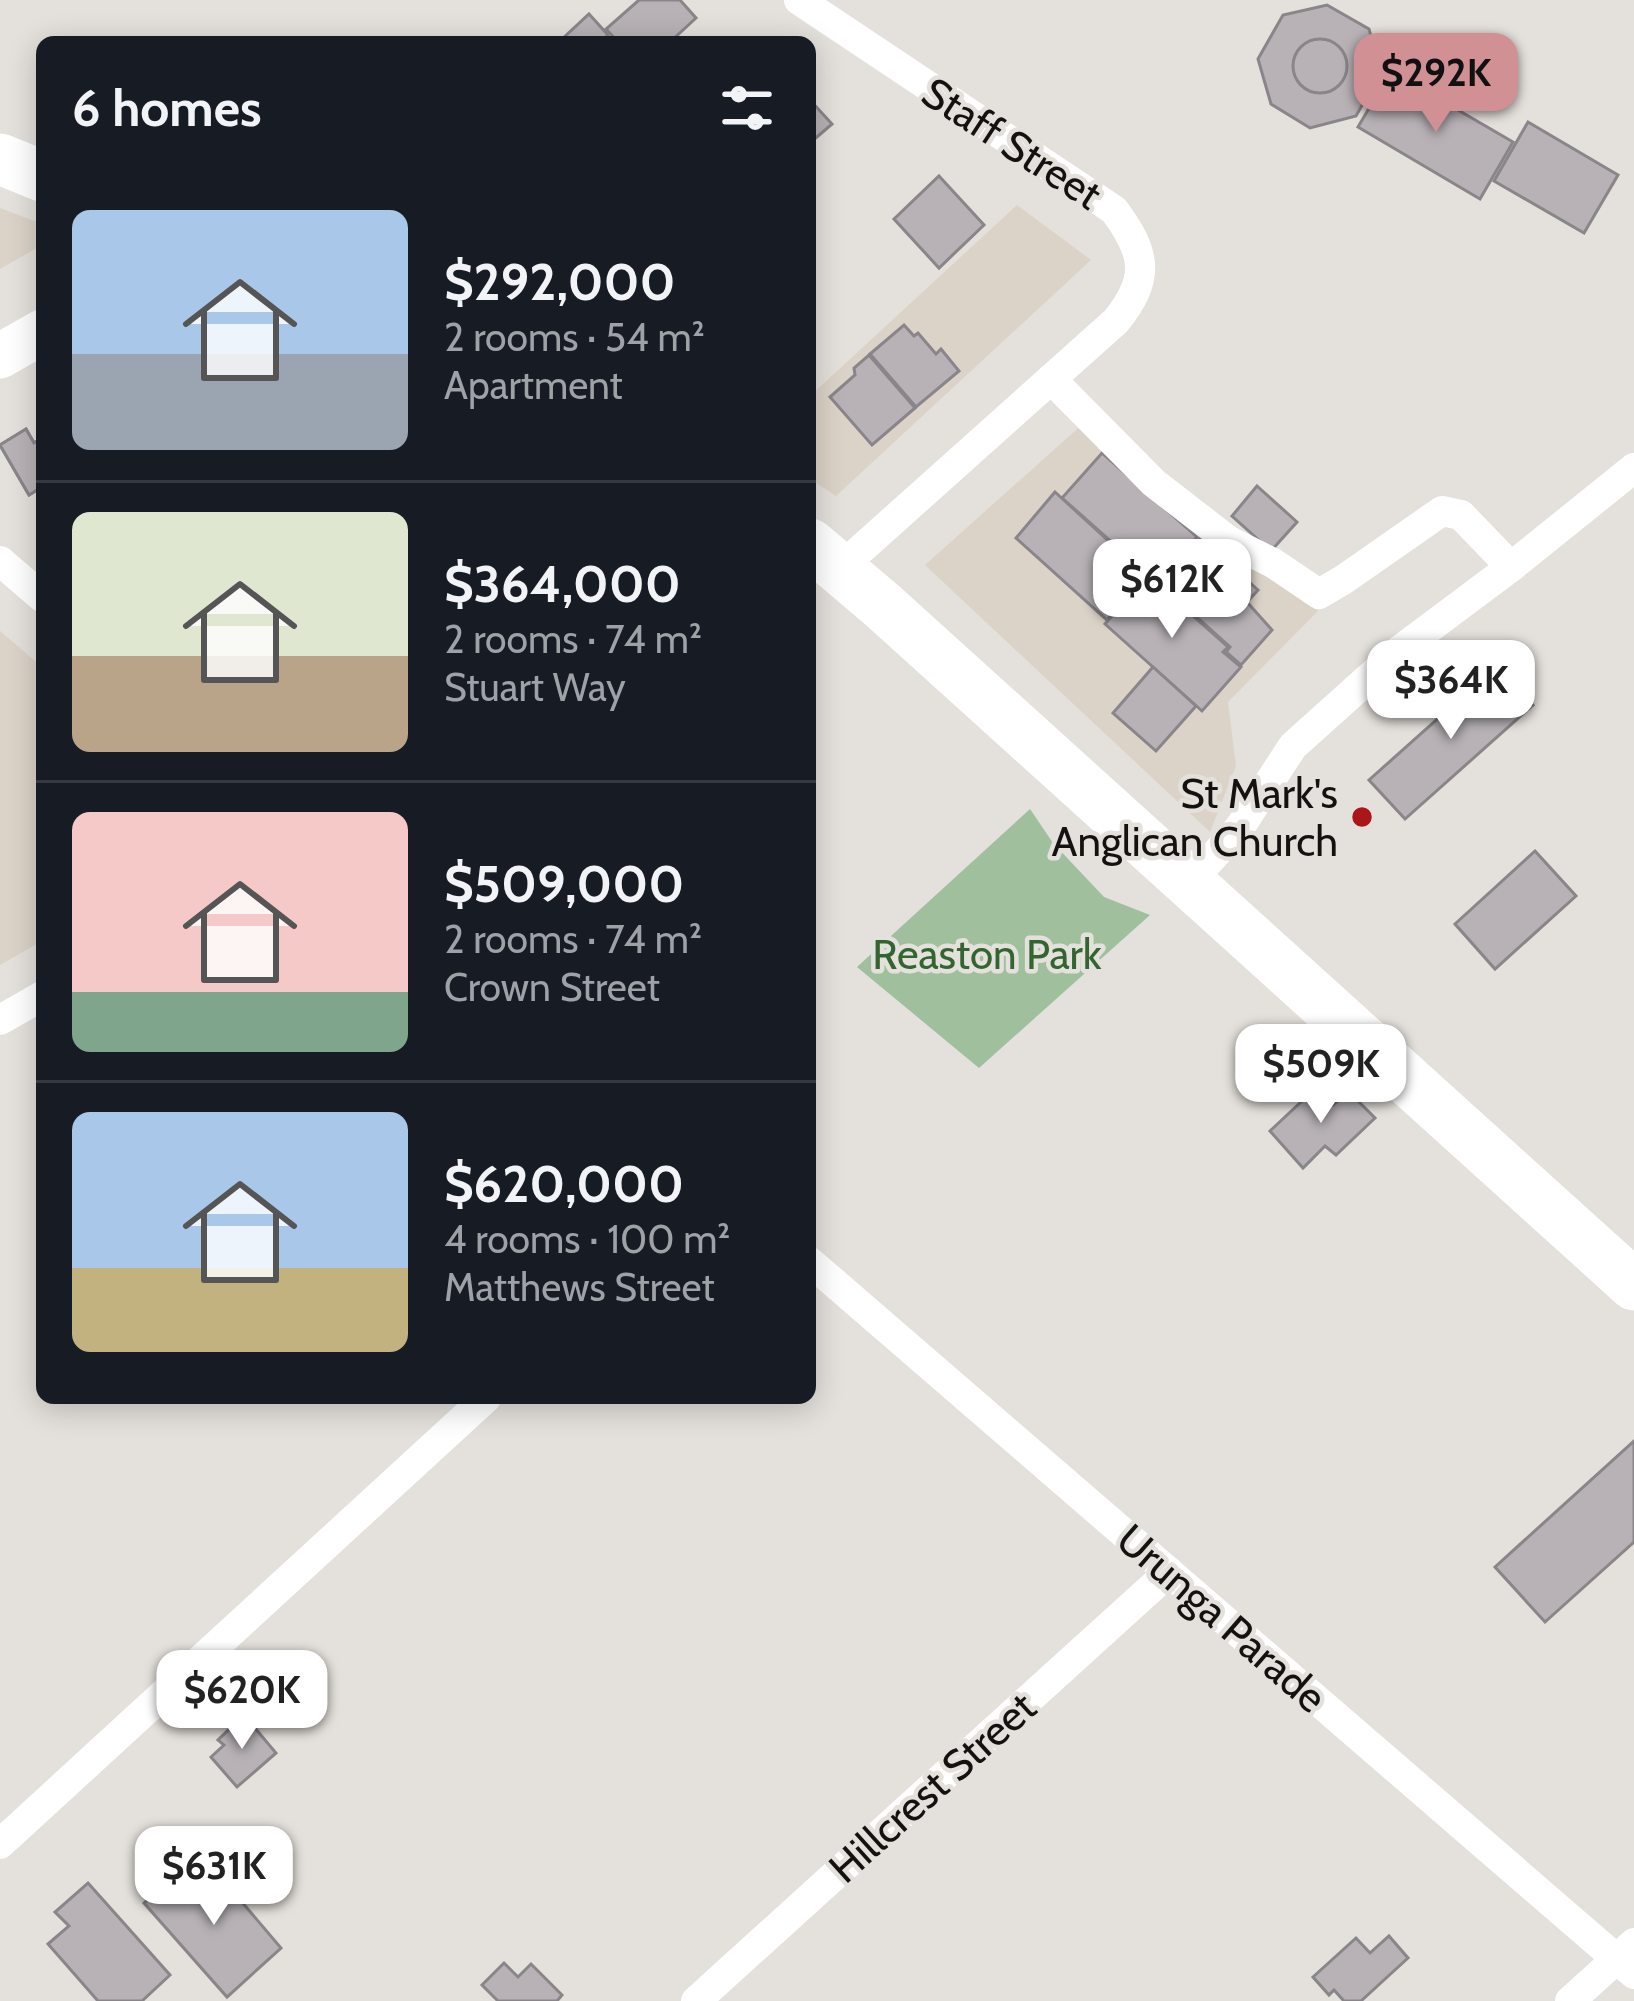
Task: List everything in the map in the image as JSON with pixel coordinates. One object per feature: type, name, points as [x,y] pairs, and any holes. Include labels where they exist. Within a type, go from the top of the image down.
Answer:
[{"type":"main road","points":[[0,159],[36,174]]},
{"type":"main road","points":[[0,356],[36,335]]},
{"type":"main road","points":[[825,556],[1634,1285]]},
{"type":"street","name":"Staff Street","points":[[799,0],[1114,210],[1137,240],[1140,263],[1138,285],[1116,322],[1051,380],[825,556]]},
{"type":"street","points":[[1051,380],[1154,483],[1228,541],[1273,563],[1319,594],[1442,511],[1461,515],[1511,567]]},
{"type":"street","points":[[1189,884],[1240,827],[1293,746],[1400,650],[1634,468]]},
{"type":"street","points":[[0,561],[36,592]]},
{"type":"street","points":[[0,1020],[36,999]]},
{"type":"street","name":"Urunga Parade","points":[[816,1267],[1168,1572],[1628,1959]]},
{"type":"street","points":[[0,1844],[479,1404]]},
{"type":"street","name":"Hillcrest Street","points":[[696,2001],[1168,1572]]},
{"type":"street","points":[[1570,2001],[1628,1959]]},
{"type":"shaded area","points":[[1017,205],[1091,260],[836,496],[816,483],[816,390]]},
{"type":"shaded area","points":[[0,208],[36,222],[36,248],[0,269]]},
{"type":"shaded area","points":[[1095,413],[1318,611],[1228,702],[1236,766],[1210,832],[925,565]]},
{"type":"shaded area","points":[[0,631],[36,662],[36,944],[0,965]]},
{"type":"green space","name":"Reaston Park","points":[[1030,809],[1053,843],[1104,897],[1150,915],[979,1068],[857,967]]},
{"type":"building","points":[[639,0],[680,0],[696,18],[676,36],[612,36],[606,29]]},
{"type":"building","points":[[1327,5],[1369,29],[1381,72],[1356,116],[1310,128],[1271,104],[1258,59],[1283,15]]},
{"type":"building","points":[[589,14],[608,35],[607,36],[565,36]]},
{"type":"building","points":[[1320,39],[1339,47],[1347,66],[1339,85],[1320,93],[1301,85],[1293,66],[1301,47]]},
{"type":"building","points":[[1391,71],[1513,142],[1480,199],[1358,127]]},
{"type":"building","points":[[816,107],[832,124],[816,138]]},
{"type":"building","points":[[1528,122],[1618,175],[1584,233],[1494,181]]},
{"type":"building","points":[[939,176],[984,225],[939,268],[894,219]]},
{"type":"building","points":[[904,325],[936,354],[941,349],[959,371],[916,407],[870,354]]},
{"type":"building","points":[[869,355],[915,408],[872,445],[830,397]]},
{"type":"building","points":[[26,429],[36,442],[36,491],[29,495],[0,445]]},
{"type":"building","points":[[26,429],[36,442],[36,491],[29,495],[0,445]]},
{"type":"building","points":[[1102,453],[1197,537],[1157,582],[1062,498]]},
{"type":"building","points":[[1257,486],[1297,522],[1271,551],[1232,516]]},
{"type":"building","points":[[1055,492],[1138,568],[1117,592],[1125,599],[1107,620],[1016,538]]},
{"type":"building","points":[[1200,538],[1258,590],[1247,602],[1272,630],[1241,665],[1226,652],[1230,647],[1159,583]]},
{"type":"building","points":[[1140,569],[1228,647],[1223,652],[1241,667],[1202,711],[1105,624],[1127,599],[1119,592]]},
{"type":"building","points":[[1498,665],[1533,705],[1405,819],[1369,780]]},
{"type":"building","points":[[1153,667],[1196,706],[1156,751],[1113,713]]},
{"type":"building","points":[[1535,851],[1576,896],[1495,969],[1455,924]]},
{"type":"building","points":[[1317,1087],[1333,1105],[1349,1092],[1375,1118],[1336,1155],[1325,1146],[1303,1168],[1270,1131]]},
{"type":"building","points":[[1634,1441],[1634,1542],[1545,1622],[1495,1567]]},
{"type":"building","points":[[244,1715],[276,1753],[237,1787],[211,1757],[224,1745],[218,1740]]},
{"type":"building","points":[[212,1867],[281,1948],[227,1997],[144,1903],[177,1873],[189,1887]]},
{"type":"building","points":[[88,1883],[170,1975],[142,2001],[98,2001],[48,1944],[69,1926],[55,1912]]},
{"type":"building","points":[[1389,1936],[1408,1958],[1361,2001],[1344,2001],[1334,1990],[1329,1995],[1313,1977],[1356,1938],[1370,1953]]},
{"type":"building","points":[[504,1963],[518,1977],[531,1964],[562,1995],[557,2001],[498,2001],[482,1985]]},
{"type":"place","name":"St Mark's Anglican Church","points":[[1362,817]]}]
